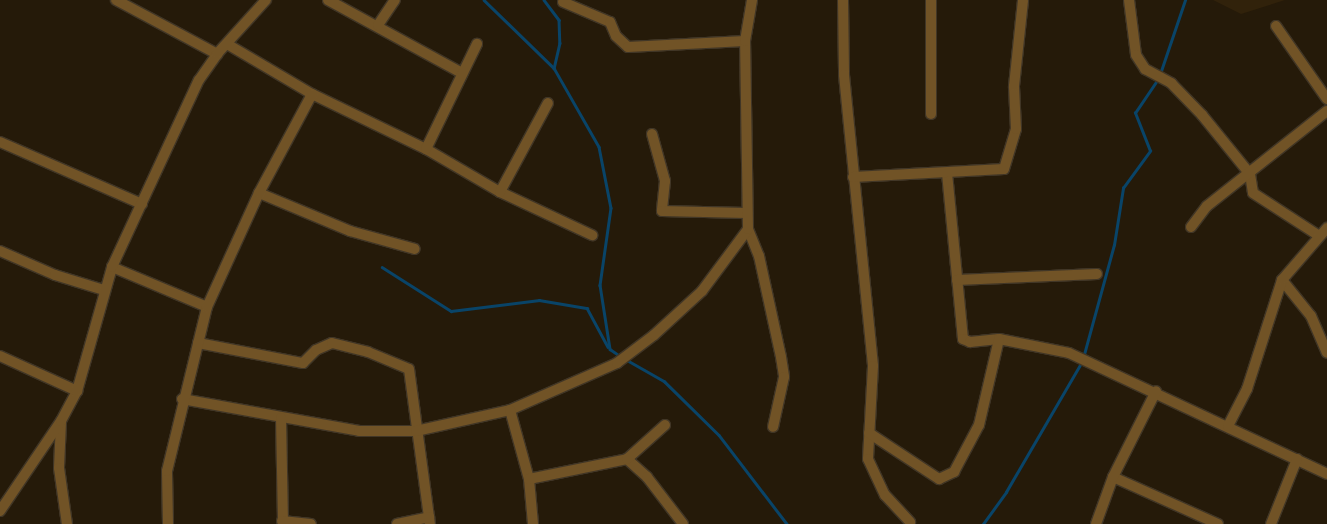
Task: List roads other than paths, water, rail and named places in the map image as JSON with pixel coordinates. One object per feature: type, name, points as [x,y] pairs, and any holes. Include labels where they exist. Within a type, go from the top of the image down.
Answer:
[{"type":"street","points":[[116,0],[218,54]]},
{"type":"street","points":[[0,511],[61,421],[77,391],[104,290],[112,268],[199,80],[218,54],[266,0]]},
{"type":"street","points":[[328,0],[342,10],[378,25],[462,73]]},
{"type":"street","points":[[378,25],[395,0]]},
{"type":"street","points":[[752,0],[745,41],[749,160],[746,213],[748,229],[761,264],[784,377],[773,427]]},
{"type":"street","points":[[843,0],[844,75],[872,366],[868,459],[874,476],[885,495],[910,522]]},
{"type":"street","points":[[931,0],[931,114]]},
{"type":"street","points":[[853,178],[1004,169],[1016,129],[1014,86],[1023,0]]},
{"type":"street","points":[[1128,0],[1136,55],[1145,69],[1171,84],[1196,108],[1250,174],[1253,193],[1318,235]]},
{"type":"street","points":[[563,2],[610,22],[616,36],[628,46],[745,41]]},
{"type":"street","points":[[1276,26],[1327,99]]},
{"type":"street","points":[[227,44],[312,94],[426,149],[500,192],[592,235]]},
{"type":"street","points":[[426,149],[477,44]]},
{"type":"street","points":[[168,524],[167,470],[182,399],[207,307],[258,193],[312,94]]},
{"type":"street","points":[[500,192],[548,103]]},
{"type":"street","points":[[1191,228],[1207,206],[1250,174],[1327,111]]},
{"type":"street","points":[[652,134],[665,181],[662,212],[746,213]]},
{"type":"street","points":[[0,142],[142,204]]},
{"type":"street","points":[[947,173],[963,339],[970,342],[999,339],[1069,353],[1156,391],[1327,474]]},
{"type":"street","points":[[258,193],[350,231],[415,249]]},
{"type":"street","points":[[1228,426],[1246,389],[1282,280],[1318,235],[1327,228]]},
{"type":"street","points":[[182,399],[359,431],[416,431],[510,410],[600,373],[654,336],[702,291],[748,229]]},
{"type":"street","points":[[0,251],[55,275],[104,290]]},
{"type":"street","points":[[112,268],[207,307]]},
{"type":"street","points":[[957,280],[1097,274]]},
{"type":"street","points":[[1282,280],[1312,316],[1327,353]]},
{"type":"street","points":[[869,433],[939,479],[954,472],[979,426],[999,339]]},
{"type":"street","points":[[198,343],[292,363],[303,363],[316,350],[332,343],[368,352],[408,369],[430,520],[397,524]]},
{"type":"street","points":[[0,356],[77,391]]},
{"type":"street","points":[[1096,524],[1113,477],[1156,391]]},
{"type":"street","points":[[510,410],[529,479],[533,524]]},
{"type":"street","points":[[281,418],[282,523],[311,524]]},
{"type":"street","points":[[61,421],[58,468],[67,524]]},
{"type":"street","points":[[529,479],[627,459],[665,425]]},
{"type":"street","points":[[627,459],[647,477],[683,524]]},
{"type":"street","points":[[1271,524],[1297,459]]},
{"type":"street","points":[[1113,477],[1199,520],[1218,524]]},
{"type":"waterway","points":[[484,0],[554,68],[599,147],[611,208],[600,285],[610,349],[620,356]]},
{"type":"waterway","points":[[544,0],[559,20],[560,43],[554,68]]},
{"type":"waterway","points":[[1160,74],[1185,0]]},
{"type":"waterway","points":[[1083,358],[1114,245],[1123,188],[1150,151],[1135,113],[1158,79]]},
{"type":"waterway","points":[[382,267],[451,311],[539,300],[587,308],[608,347]]},
{"type":"waterway","points":[[627,360],[664,381],[719,435],[787,524]]},
{"type":"waterway","points":[[983,524],[1006,492],[1081,363]]}]
